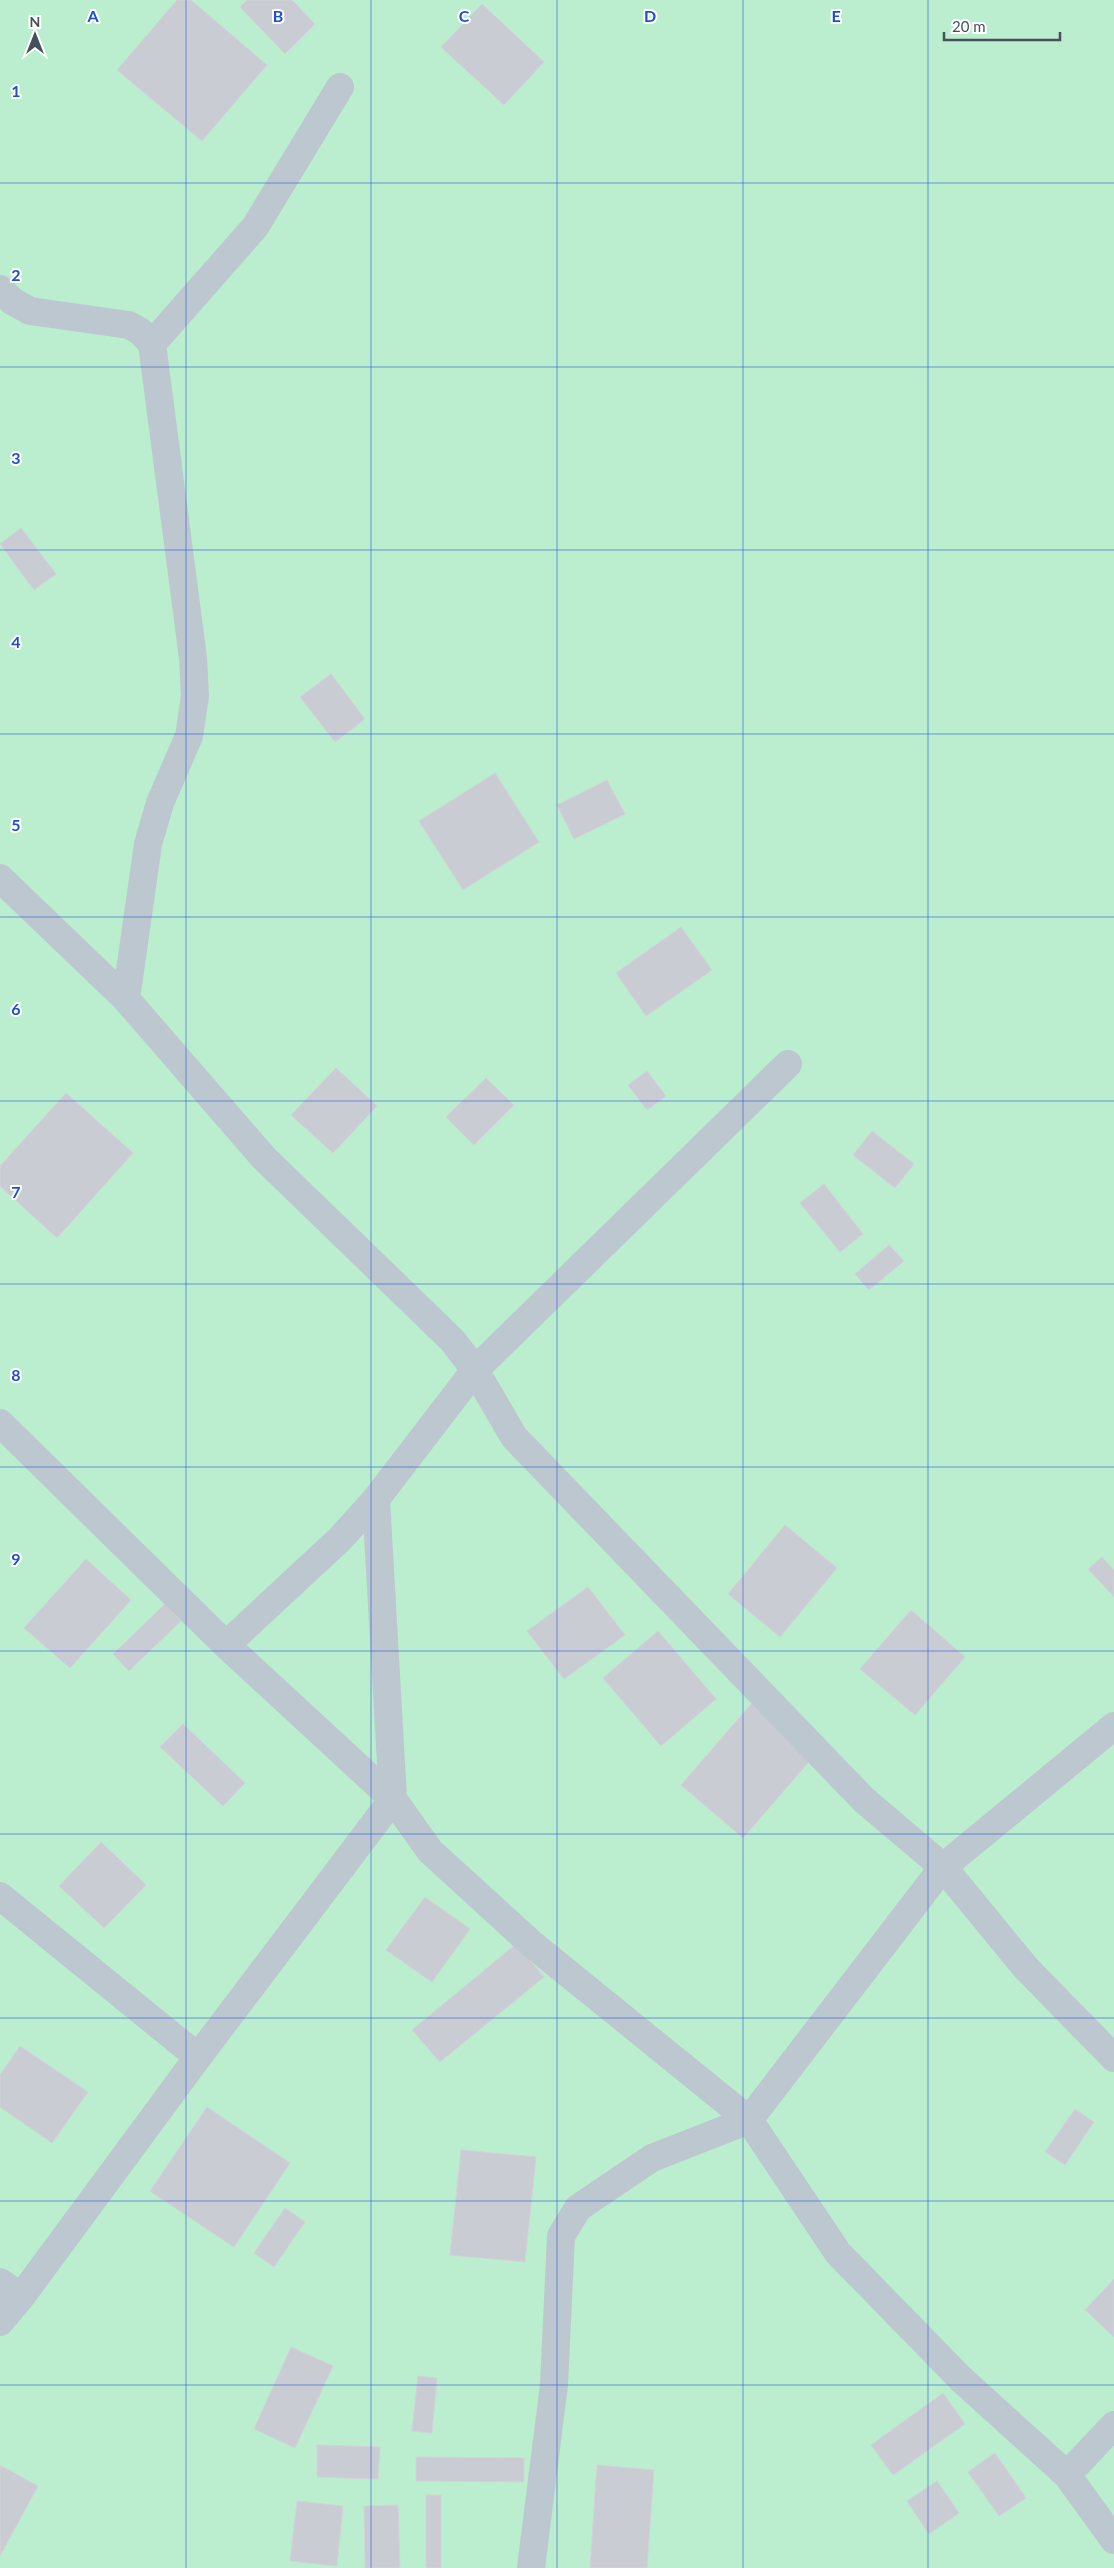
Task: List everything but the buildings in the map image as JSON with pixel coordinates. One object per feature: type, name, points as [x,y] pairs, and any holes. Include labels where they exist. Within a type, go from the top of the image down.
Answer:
[{"type":"street","points":[[152,344],[256,227],[340,87]]},
{"type":"street","points":[[0,289],[12,302],[30,311],[129,325],[141,332],[152,344],[193,658],[195,696],[189,736],[160,804],[148,844],[126,1000]]},
{"type":"street","points":[[0,878],[126,1000],[264,1158],[453,1341],[475,1370],[514,1437],[864,1800],[943,1867],[1026,1968],[1114,2058]]},
{"type":"street","points":[[226,1645],[340,1539],[376,1499],[475,1370],[788,1064]]},
{"type":"street","points":[[0,1423],[226,1645],[393,1799],[430,1851],[533,1945],[749,2120],[838,2253],[961,2379],[1067,2475],[1114,2540]]},
{"type":"street","points":[[0,2322],[10,2289],[198,2057],[393,1799],[376,1499]]},
{"type":"street","points":[[531,2568],[554,2384],[561,2236],[578,2208],[652,2158],[749,2120],[943,1867],[1114,1726]]},
{"type":"street","points":[[0,1896],[198,2057]]},
{"type":"street","points":[[1067,2475],[1114,2426]]},
{"type":"green space","points":[[0,0],[1114,0],[1114,2568],[0,2568]]}]
